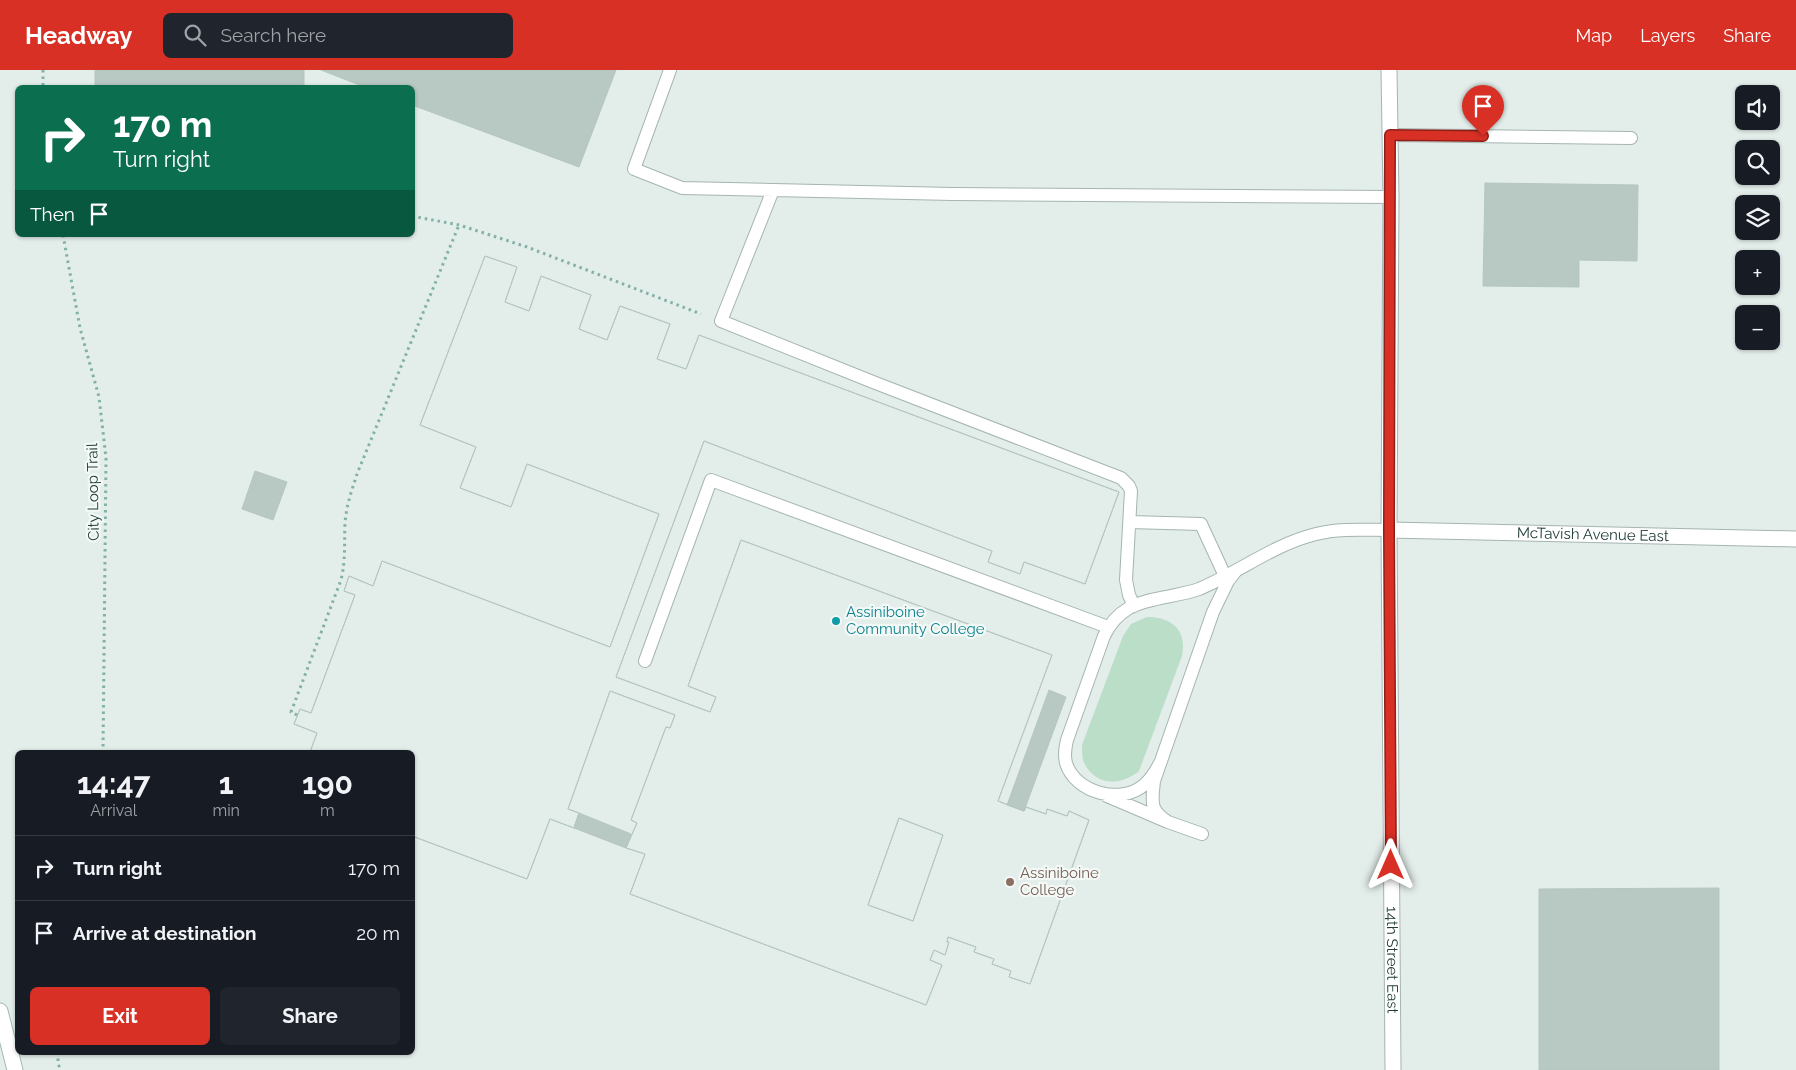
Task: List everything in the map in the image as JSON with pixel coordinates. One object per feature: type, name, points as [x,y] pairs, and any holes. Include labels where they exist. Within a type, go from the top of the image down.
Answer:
[{"type":"street","name":"14th Street East","points":[[1389,70],[1391,197],[1389,530],[1393,1070]]},
{"type":"street","name":"McTavish Avenue East","points":[[1389,530],[1796,538]]},
{"type":"street","points":[[0,1011],[15,1070]]},
{"type":"lane","points":[[670,70],[634,169],[682,188],[962,194],[1391,197]]},
{"type":"lane","points":[[1390,135],[1631,138]]},
{"type":"lane","points":[[773,190],[721,321],[1121,478],[1131,491],[1126,587],[1134,606]]},
{"type":"lane","points":[[645,661],[711,480],[1108,627]]},
{"type":"lane","points":[[1130,522],[1201,524],[1230,574]]},
{"type":"lane","points":[[1202,834],[1092,790],[1072,774],[1066,764],[1067,740],[1108,627],[1121,613],[1134,606],[1182,594],[1230,574],[1267,552],[1305,537],[1335,530],[1389,530]]},
{"type":"lane","points":[[1168,822],[1158,816],[1153,810],[1154,782],[1213,612],[1230,574]]},
{"type":"lane","points":[[1092,790],[1104,794],[1118,795],[1131,793],[1144,786],[1153,776],[1160,763]]},
{"type":"path","points":[[43,70],[43,85]]},
{"type":"path","points":[[415,217],[459,225],[528,247],[721,321]]},
{"type":"path","points":[[297,715],[291,712],[345,565],[345,525],[348,503],[357,474],[459,225]]},
{"type":"path","name":"City Loop Trail","points":[[63,237],[80,328],[99,397],[106,458],[104,750]]},
{"type":"path","points":[[58,1055],[58,1064],[61,1070]]},
{"type":"green space","points":[[1147,617],[1164,619],[1176,627],[1182,639],[1182,656],[1139,771],[1124,780],[1108,781],[1100,779],[1087,769],[1083,760],[1082,745],[1123,636],[1131,624]]},
{"type":"building","points":[[95,70],[304,70],[304,85],[95,85]]},
{"type":"building","points":[[321,70],[616,70],[579,167],[415,106],[415,85],[359,85]]},
{"type":"building","points":[[1485,183],[1638,185],[1637,261],[1579,260],[1579,287],[1483,286]]},
{"type":"building","name":"Assiniboine Community College","points":[[485,256],[517,267],[505,302],[529,311],[541,276],[591,295],[579,329],[607,340],[620,306],[670,324],[657,359],[686,369],[699,335],[1119,492],[1085,584],[1024,562],[1020,574],[988,562],[992,551],[704,441],[616,677],[710,712],[716,697],[688,686],[741,540],[1052,655],[998,801],[1024,811],[1026,807],[1046,814],[1047,809],[1067,816],[1069,811],[1089,820],[1030,984],[1009,977],[1011,971],[992,964],[994,959],[974,952],[976,947],[948,937],[947,942],[949,942],[945,955],[934,950],[930,960],[942,965],[926,1005],[630,894],[645,854],[626,848],[637,823],[631,820],[666,727],[670,728],[675,715],[610,691],[568,809],[579,813],[574,828],[550,819],[527,879],[415,837],[415,750],[311,750],[317,733],[294,724],[300,709],[311,713],[355,595],[344,591],[349,576],[373,586],[382,561],[610,647],[659,514],[527,464],[511,507],[460,488],[476,447],[420,425]],"holes":[[[899,818],[943,835],[913,921],[868,905]]]},
{"type":"building","name":"Assiniboine Community College","points":[[485,256],[517,267],[505,302],[529,311],[541,276],[591,295],[579,329],[607,340],[620,306],[670,324],[657,359],[686,369],[699,335],[1119,492],[1085,584],[1024,562],[1020,574],[988,562],[992,551],[704,441],[616,677],[710,712],[716,697],[688,686],[741,540],[1052,655],[998,801],[1024,811],[1026,807],[1046,814],[1047,809],[1067,816],[1069,811],[1089,820],[1030,984],[1009,977],[1011,971],[992,964],[994,959],[974,952],[976,947],[948,937],[947,942],[949,942],[945,955],[934,950],[930,960],[942,965],[926,1005],[630,894],[645,854],[626,848],[637,823],[631,820],[666,727],[670,728],[675,715],[610,691],[568,809],[579,813],[574,828],[550,819],[527,879],[415,837],[415,750],[311,750],[317,733],[294,724],[300,709],[311,713],[355,595],[344,591],[349,576],[373,586],[382,561],[610,647],[659,514],[527,464],[511,507],[460,488],[476,447],[420,425]]},
{"type":"building","points":[[255,471],[287,482],[273,520],[242,509]]},
{"type":"building","points":[[1049,690],[1066,697],[1024,811],[1007,805]]},
{"type":"building","points":[[579,813],[631,834],[626,848],[574,828]]},
{"type":"building","points":[[899,818],[943,835],[913,921],[868,905]]},
{"type":"building","points":[[1719,888],[1719,1070],[1539,1070],[1539,889]]},
{"type":"place","name":"Assiniboine Community College","points":[[836,621]]},
{"type":"place","name":"Assiniboine College","points":[[1010,882]]},
{"type":"route","points":[[1391,865],[1389,530],[1390,135],[1483,136]]}]
